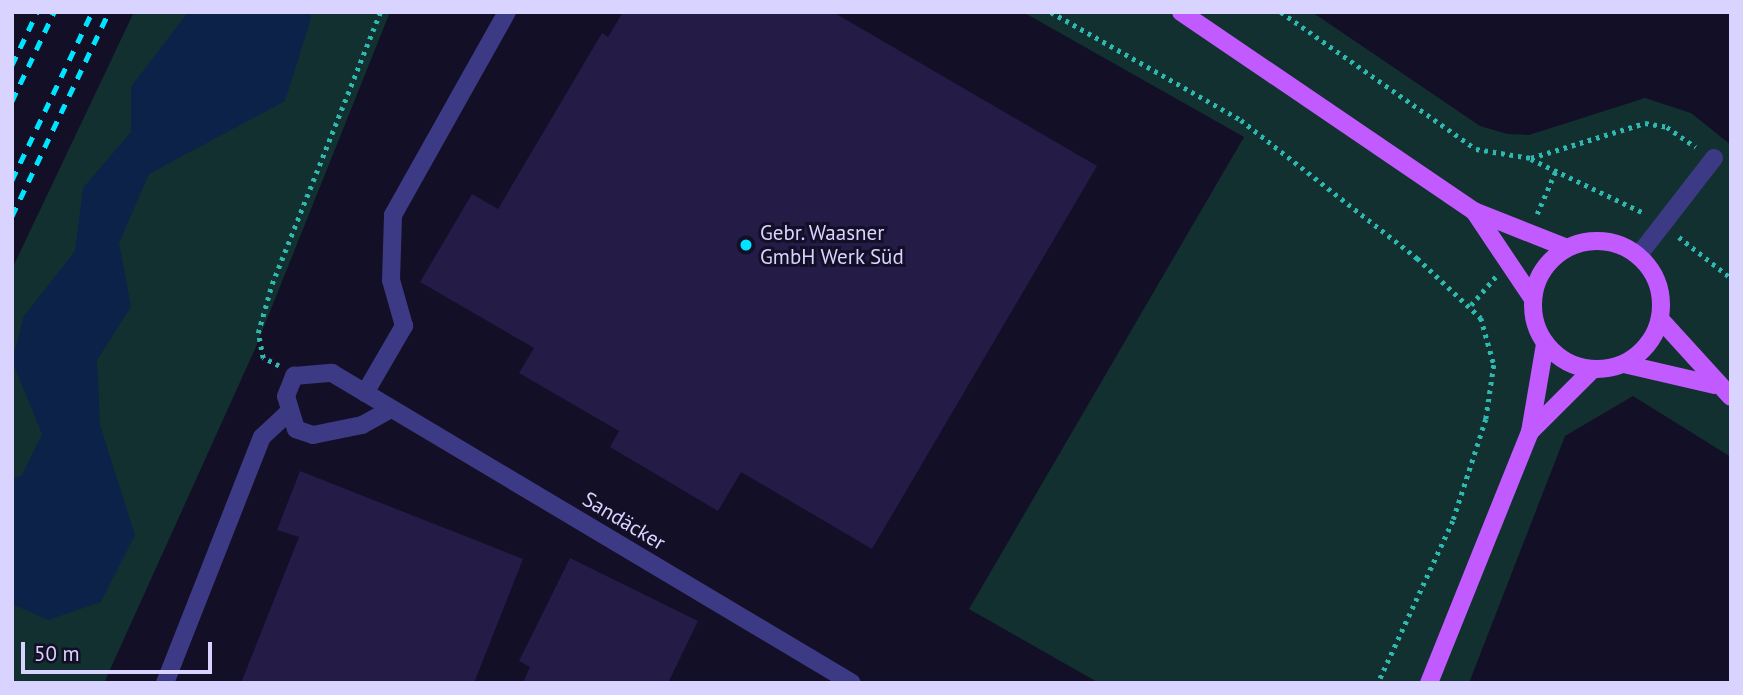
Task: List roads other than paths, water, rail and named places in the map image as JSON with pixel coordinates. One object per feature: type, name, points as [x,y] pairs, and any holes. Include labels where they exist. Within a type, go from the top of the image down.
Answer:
[{"type":"main road","points":[[1181,12],[1474,211],[1567,248],[1616,244],[1638,256],[1660,296],[1660,319],[1647,345],[1624,364]]},
{"type":"main road","points":[[1429,683],[1530,432],[1545,344],[1533,299],[1474,211]]},
{"type":"main road","points":[[1533,299],[1538,278],[1567,248]]},
{"type":"main road","points":[[1660,319],[1716,385],[1731,397]]},
{"type":"main road","points":[[1545,344],[1574,365],[1592,369],[1624,364],[1716,385]]},
{"type":"main road","points":[[1530,432],[1592,369]]},
{"type":"street","points":[[365,393],[404,326],[391,280],[393,215],[507,12]]},
{"type":"street","points":[[1638,256],[1714,158]]},
{"type":"street","name":"Sandäcker","points":[[287,414],[294,376],[332,373],[831,678],[852,683]]},
{"type":"street","points":[[165,683],[262,436],[287,414],[296,429],[313,435],[362,425],[391,409]]},
{"type":"water","points":[[188,12],[310,12],[311,19],[285,101],[149,174],[119,243],[131,307],[97,360],[100,425],[135,535],[101,602],[48,620],[12,604],[12,479],[22,475],[42,434],[12,361],[24,316],[75,251],[83,188],[131,132],[131,87]]},
{"type":"railway","points":[[12,65],[37,12]]},
{"type":"railway","points":[[12,101],[54,12]]},
{"type":"railway","points":[[12,180],[92,12]]},
{"type":"railway","points":[[12,216],[109,12]]},
{"type":"place","name":"Gebr. Waasner GmbH Werk Süd","points":[[746,245]]}]
